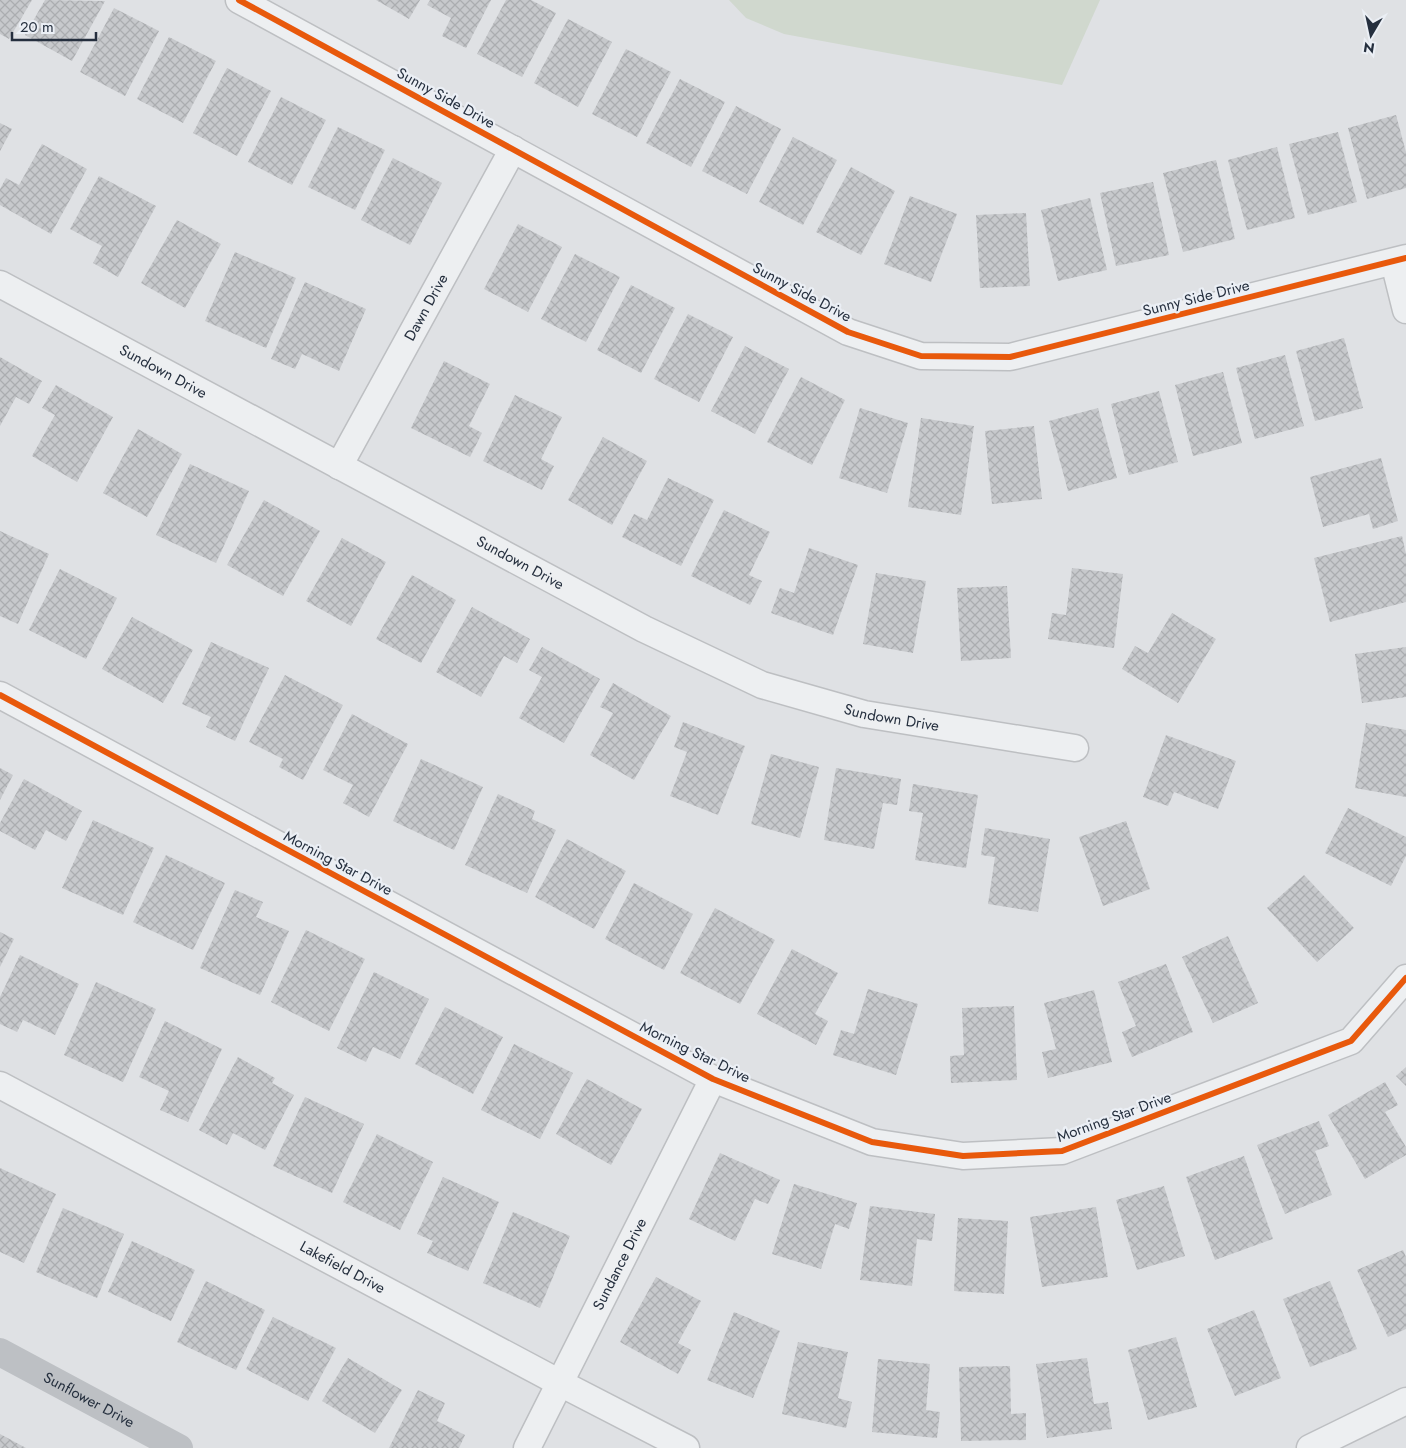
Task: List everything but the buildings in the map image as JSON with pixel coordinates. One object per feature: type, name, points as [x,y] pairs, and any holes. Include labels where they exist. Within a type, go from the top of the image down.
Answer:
[{"type":"street","name":"Sunny Side Drive","points":[[239,0],[848,332],[920,356],[1010,357],[1400,260]]},
{"type":"street","name":"Dawn Drive","points":[[339,466],[513,149]]},
{"type":"street","points":[[1400,260],[1406,310]]},
{"type":"street","name":"Sundown Drive","points":[[0,284],[644,629],[762,685],[864,714],[1075,748]]},
{"type":"street","name":"Morning Star Drive","points":[[0,695],[713,1079],[872,1142],[963,1156],[1062,1151],[1351,1040],[1406,978]]},
{"type":"street","name":"Sundance Drive","points":[[527,1448],[713,1079]]},
{"type":"street","name":"Lakefield Drive","points":[[0,1085],[686,1448]]},
{"type":"street","name":"Sunflower Drive","points":[[0,1352],[179,1448]]},
{"type":"street","points":[[1310,1448],[1406,1401]]},
{"type":"shaded area","points":[[729,0],[1100,0],[1062,85],[784,34],[746,18]]},
{"type":"cycle path","points":[[239,0],[848,332],[921,356],[1010,357],[1406,258]]},
{"type":"cycle path","points":[[0,695],[713,1079],[872,1142],[963,1156],[1062,1151],[1351,1041],[1406,978]]}]
